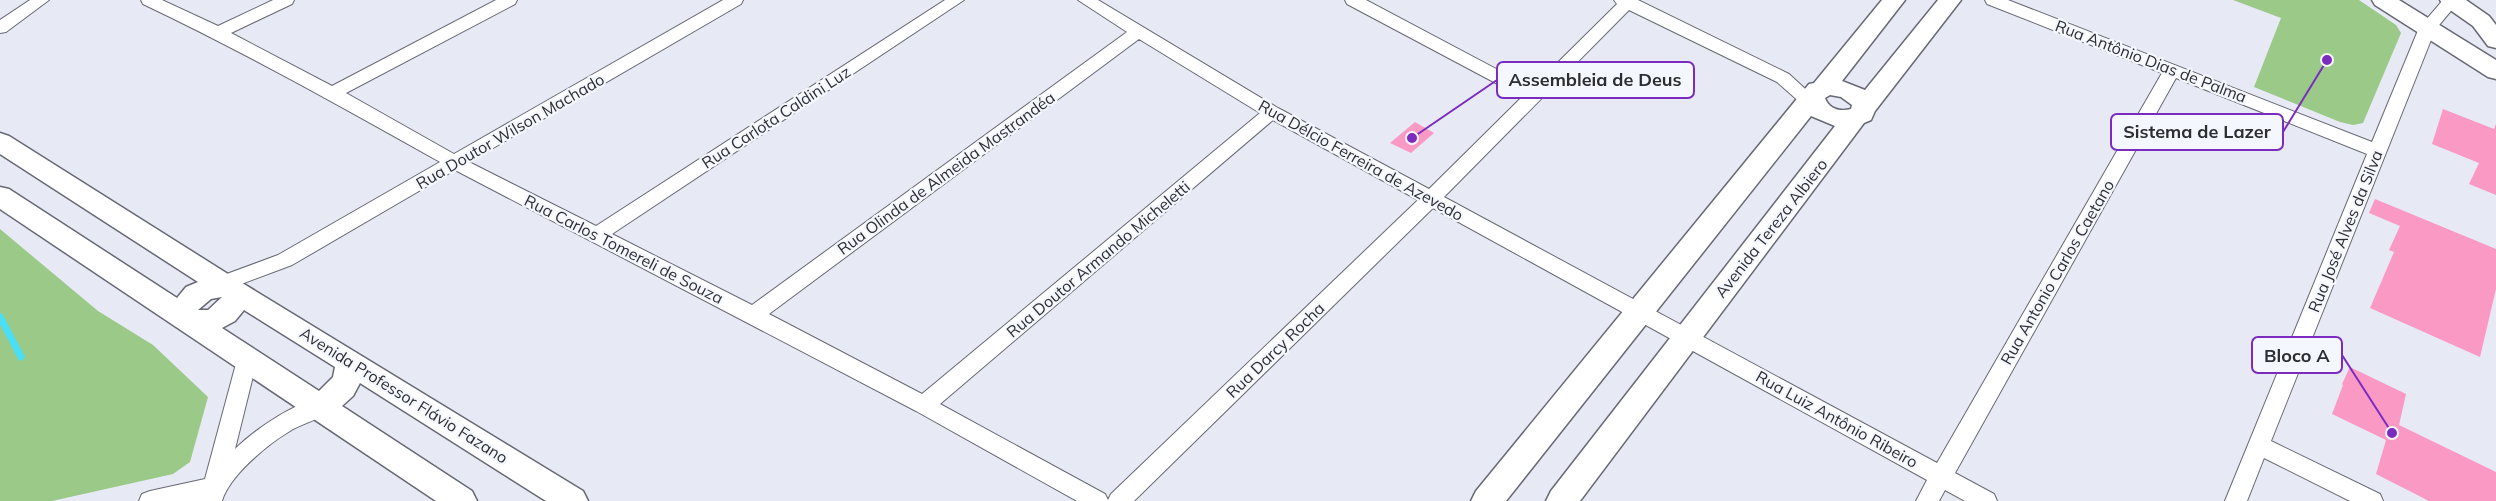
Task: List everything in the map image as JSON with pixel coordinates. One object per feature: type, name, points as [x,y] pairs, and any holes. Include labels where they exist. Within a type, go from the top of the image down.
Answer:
[{"type":"street","points":[[0,28],[41,0]]},
{"type":"street","name":"Rua Carlos Tomereli de Souza","points":[[149,0],[218,33],[332,93],[456,163],[924,405],[1097,501]]},
{"type":"street","points":[[218,33],[286,0]]},
{"type":"street","points":[[332,93],[509,0]]},
{"type":"street","name":"Rua Doutor Wilson Machado","points":[[229,291],[456,163],[735,0]]},
{"type":"street","name":"Rua Carlota Caldini Luz","points":[[597,235],[956,0]]},
{"type":"street","name":"Rua Délcio Ferreira de Azevedo","points":[[1086,0],[1272,112],[1687,338]]},
{"type":"street","points":[[1353,0],[1534,96]]},
{"type":"street","points":[[1487,501],[1640,312],[1821,95],[1894,0]]},
{"type":"street","name":"Avenida Tereza Albiero","points":[[1562,501],[1860,113],[1950,0]]},
{"type":"street","name":"Rua Antônio Dias de Palma","points":[[1993,0],[2376,150]]},
{"type":"street","points":[[2384,0],[2496,70]]},
{"type":"street","points":[[2451,0],[2481,21],[2496,41]]},
{"type":"street","name":"Rua José Alves da Silva","points":[[2236,501],[2427,28],[2451,0]]},
{"type":"street","points":[[1626,1],[1821,95],[1837,118],[1860,113]]},
{"type":"street","name":"Rua Darcy Rocha","points":[[1119,501],[1431,199],[1626,1]]},
{"type":"street","name":"Rua Olinda de Almeida Mastrandéa","points":[[753,315],[1139,31]]},
{"type":"street","name":"Rua Antonio Carlos Caetano","points":[[1927,501],[2173,69]]},
{"type":"street","name":"Rua Doutor Armando Micheletti","points":[[924,405],[1272,112]]},
{"type":"street","name":"Avenida Professor Flávio Fazano","points":[[0,142],[229,291],[349,361],[572,501]]},
{"type":"street","points":[[0,196],[460,501]]},
{"type":"street","points":[[188,320],[184,314],[186,304],[197,295],[229,291]]},
{"type":"street","name":"Rua Luiz Antônio Ribeiro","points":[[1687,338],[1986,501]]},
{"type":"street","points":[[212,494],[247,360]]},
{"type":"street","points":[[150,501],[212,494],[253,445],[283,424],[320,407],[335,396],[346,383],[351,372],[349,361]]},
{"type":"street","points":[[2258,445],[2372,501]]},
{"type":"green space","points":[[2233,0],[2359,0],[2396,25],[2401,33],[2363,123],[2353,125],[2340,122],[2254,87],[2281,18]]},
{"type":"green space","points":[[0,229],[98,311],[153,345],[208,397],[190,462],[173,474],[52,501],[0,501]]},
{"type":"building","points":[[2443,109],[2494,129],[2496,124],[2496,195],[2469,184],[2479,163],[2432,144]]},
{"type":"building","points":[[1415,122],[1434,133],[1411,153],[1390,143]]},
{"type":"building","points":[[2375,199],[2496,249],[2496,289],[2480,357],[2370,308],[2394,252],[2389,250],[2400,226],[2369,213]]},
{"type":"building","points":[[2350,367],[2406,394],[2399,425],[2496,472],[2496,501],[2429,501],[2376,474],[2386,440],[2332,414]]},
{"type":"waterway","points":[[0,317],[21,357]]},
{"type":"place","name":"Sistema de Lazer","points":[[2327,60]]},
{"type":"place","name":"Assembleia de Deus","points":[[1412,138]]},
{"type":"place","name":"Bloco A","points":[[2392,433]]}]
